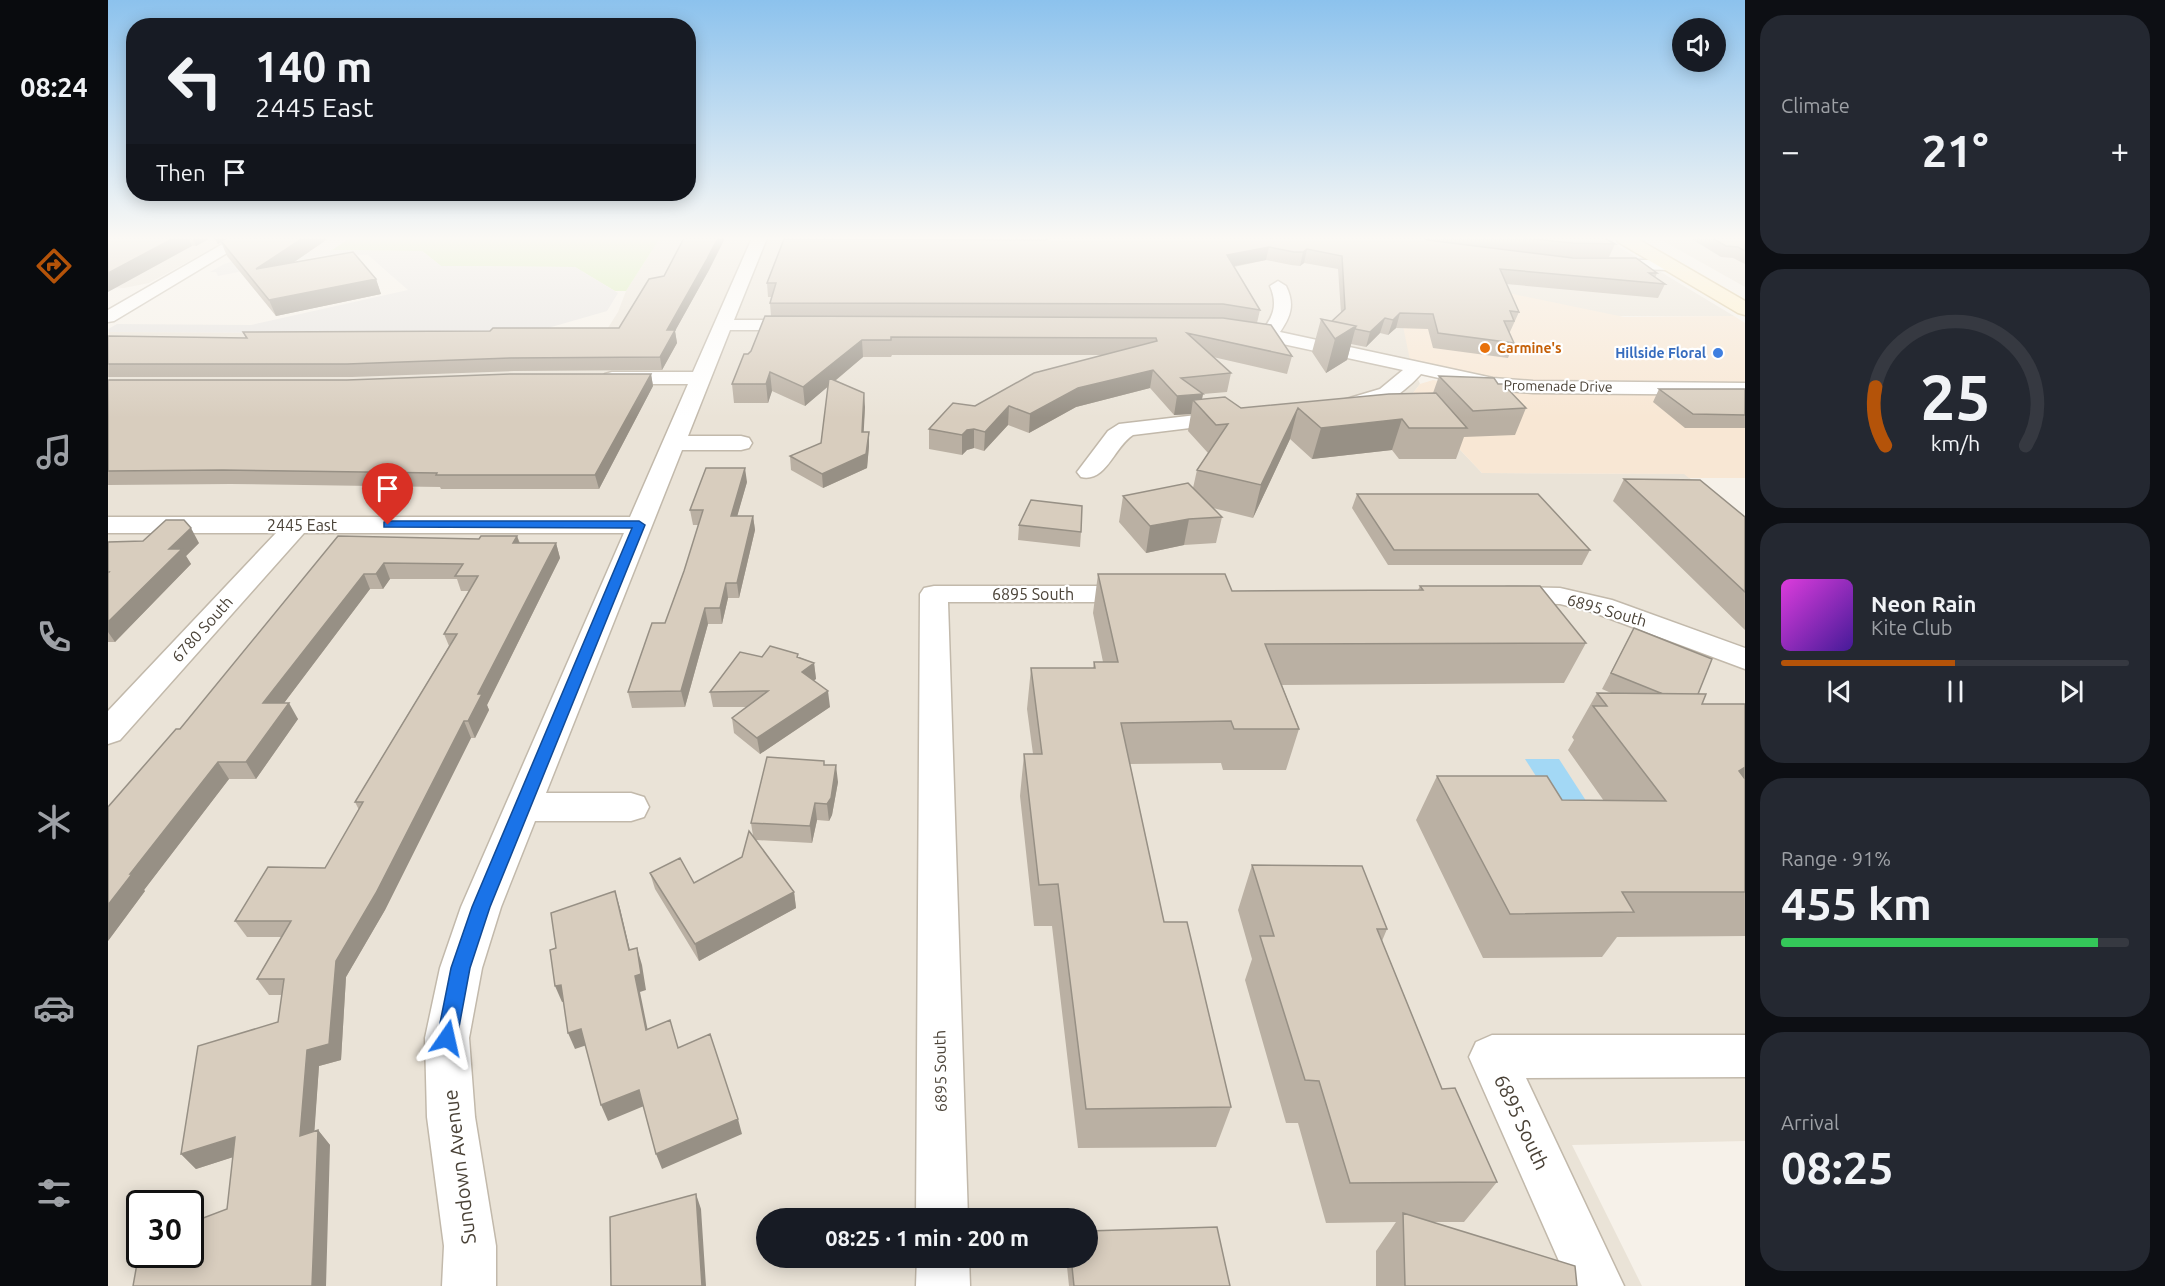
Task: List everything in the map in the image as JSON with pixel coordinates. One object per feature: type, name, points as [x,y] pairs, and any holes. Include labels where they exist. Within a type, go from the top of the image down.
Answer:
[{"type":"main road","points":[[1726,298],[1745,309]]},
{"type":"street","points":[[108,317],[140,298]]},
{"type":"street","name":"Sundown Avenue","points":[[469,1286],[470,1246],[451,1117],[447,1038],[464,958],[481,907],[522,807],[736,298]]},
{"type":"street","points":[[1269,334],[1284,310],[1284,298]]},
{"type":"street","points":[[723,325],[815,325]]},
{"type":"street","name":"Promenade Drive","points":[[1220,327],[1269,334],[1462,379],[1518,386],[1745,389]]},
{"type":"street","points":[[1327,407],[1368,402],[1385,397],[1398,388],[1416,368]]},
{"type":"street","points":[[588,378],[701,378]]},
{"type":"street","points":[[1089,472],[1116,436],[1127,429],[1252,414]]},
{"type":"street","points":[[674,443],[741,443]]},
{"type":"street","name":"2445 East","points":[[108,525],[639,525]]},
{"type":"street","name":"6780 South","points":[[108,732],[297,525]]},
{"type":"street","name":"6895 South","points":[[942,1208],[934,594],[1162,594]]},
{"type":"street","name":"6895 South","points":[[1475,595],[1560,596],[1602,606],[1745,659]]},
{"type":"street","points":[[522,807],[631,807]]},
{"type":"street","name":"6895 South","points":[[1597,1286],[1492,1057],[1745,1056]]},
{"type":"street","points":[[943,1268],[943,1286]]},
{"type":"shaded area","points":[[372,298],[615,298],[607,311],[527,334],[108,332],[108,329],[117,324],[251,325]]},
{"type":"shaded area","points":[[623,298],[1704,298],[1734,316],[1617,316],[1410,360],[1420,384],[1410,397],[1482,473],[1685,474],[1745,526],[1745,1141],[1572,1145],[1642,1286],[108,1286],[108,332],[604,334],[618,312]]},
{"type":"shaded area","points":[[1397,298],[1533,298],[1624,317],[1734,316],[1745,323],[1745,384],[1515,382],[1488,379],[1410,360]]},
{"type":"shaded area","points":[[1433,380],[1513,392],[1745,393],[1745,478],[1689,478],[1684,474],[1482,473],[1410,397],[1420,384]]},
{"type":"water","points":[[1525,759],[1559,759],[1592,810],[1557,809]]},
{"type":"building","points":[[637,298],[685,298],[667,330],[675,330],[660,357],[510,358],[347,364],[108,364],[108,336],[247,338],[243,332],[619,328]]},
{"type":"building","points":[[771,298],[1253,298],[1260,310],[1223,304],[770,303]]},
{"type":"building","points":[[1344,298],[1513,298],[1519,312],[1510,311],[1514,321],[1504,321],[1514,343],[1438,333],[1433,314],[1400,313],[1393,320],[1385,318],[1370,332],[1355,329],[1356,326],[1332,321],[1345,309]]},
{"type":"building","points":[[765,316],[1223,318],[1271,325],[1292,356],[1187,333],[1231,373],[1181,378],[1203,394],[1177,396],[1153,370],[1078,388],[1030,414],[1009,406],[985,432],[974,429],[967,430],[962,435],[929,429],[953,403],[975,406],[1034,373],[1157,341],[1156,338],[891,337],[891,340],[862,340],[803,387],[770,372],[766,384],[732,384],[744,354],[751,351]]},
{"type":"building","points":[[1321,319],[1356,326],[1335,339]]},
{"type":"building","points":[[511,374],[651,374],[595,475],[436,475],[437,473],[223,470],[108,471],[108,380],[347,380]]},
{"type":"building","points":[[1439,376],[1494,378],[1526,408],[1473,411]]},
{"type":"building","points":[[829,378],[864,393],[862,432],[869,432],[866,454],[822,474],[790,456],[821,443]]},
{"type":"building","points":[[1659,389],[1745,389],[1745,415],[1693,414]]},
{"type":"building","points":[[1436,393],[1467,428],[1409,428],[1402,419],[1321,428],[1298,408],[1261,485],[1197,470],[1228,424],[1216,425],[1193,400],[1225,397],[1241,408],[1389,394]]},
{"type":"building","points":[[706,468],[745,468],[731,516],[753,516],[737,583],[726,583],[720,608],[705,608],[681,691],[628,692],[652,623],[665,623],[684,571],[703,510],[690,510]]},
{"type":"building","points":[[1624,479],[1700,480],[1745,517],[1745,592]]},
{"type":"building","points":[[1188,483],[1222,517],[1189,519],[1150,526],[1123,496]]},
{"type":"building","points":[[1357,494],[1538,494],[1590,550],[1394,550]]},
{"type":"building","points":[[1031,500],[1082,506],[1081,532],[1019,525]]},
{"type":"building","points":[[166,520],[184,520],[191,528],[169,549],[182,549],[108,622],[108,542],[143,541]]},
{"type":"building","points":[[338,536],[479,539],[481,536],[517,536],[513,543],[556,543],[478,694],[482,694],[468,721],[464,721],[376,893],[336,961],[329,1044],[307,1050],[300,1136],[318,1130],[312,1286],[133,1286],[136,1268],[204,1268],[204,1218],[227,1209],[235,1137],[181,1154],[198,1046],[278,1022],[284,979],[257,979],[291,921],[235,921],[268,867],[325,868],[363,802],[355,802],[457,634],[444,634],[478,576],[455,576],[463,564],[384,563],[376,574],[364,574],[263,703],[289,703],[246,762],[218,762],[108,905],[108,807],[176,729],[180,729]]},
{"type":"building","points":[[1098,574],[1225,574],[1232,591],[1423,590],[1420,586],[1540,586],[1586,643],[1265,644],[1299,729],[1234,729],[1231,721],[1121,723],[1164,922],[1187,922],[1231,1107],[1086,1109],[1058,884],[1039,885],[1024,754],[1042,754],[1031,668],[1095,668],[1094,662],[1118,662]]},
{"type":"building","points":[[1634,628],[1712,659],[1698,694],[1663,694],[1611,673]]},
{"type":"building","points":[[770,646],[798,654],[797,657],[814,663],[802,672],[828,691],[757,738],[732,718],[768,691],[710,692],[740,652],[762,657]]},
{"type":"building","points":[[1597,693],[1706,694],[1702,704],[1745,704],[1745,767],[1739,771],[1745,779],[1745,892],[1622,892],[1634,912],[1510,914],[1437,776],[1547,776],[1562,800],[1666,801],[1593,706],[1607,706]]},
{"type":"building","points":[[767,757],[824,761],[824,765],[836,765],[831,798],[827,804],[815,803],[810,826],[751,823]]},
{"type":"building","points":[[749,831],[794,892],[695,944],[650,873],[680,858],[694,883],[742,857]]},
{"type":"building","points":[[1252,865],[1362,866],[1387,929],[1377,929],[1442,1089],[1455,1088],[1497,1182],[1350,1183],[1319,1081],[1305,1080],[1260,936],[1274,936]]},
{"type":"building","points":[[615,891],[629,950],[637,948],[641,974],[635,976],[646,1030],[670,1020],[678,1048],[710,1034],[738,1119],[656,1154],[639,1090],[601,1105],[581,1029],[568,1033],[561,985],[555,986],[550,950],[556,948],[551,913]]},
{"type":"building","points":[[696,1194],[702,1286],[611,1286],[610,1217]]},
{"type":"building","points":[[1403,1213],[1575,1266],[1577,1286],[1405,1286]]},
{"type":"building","points":[[1217,1227],[1230,1286],[1074,1286],[1072,1268],[1098,1268],[1098,1231]]},
{"type":"place","name":"Carmine's","points":[[1485,348]]},
{"type":"place","name":"Hillside Floral","points":[[1718,353]]},
{"type":"route","points":[[388,525],[639,525],[481,907],[461,968],[447,1038]]}]
